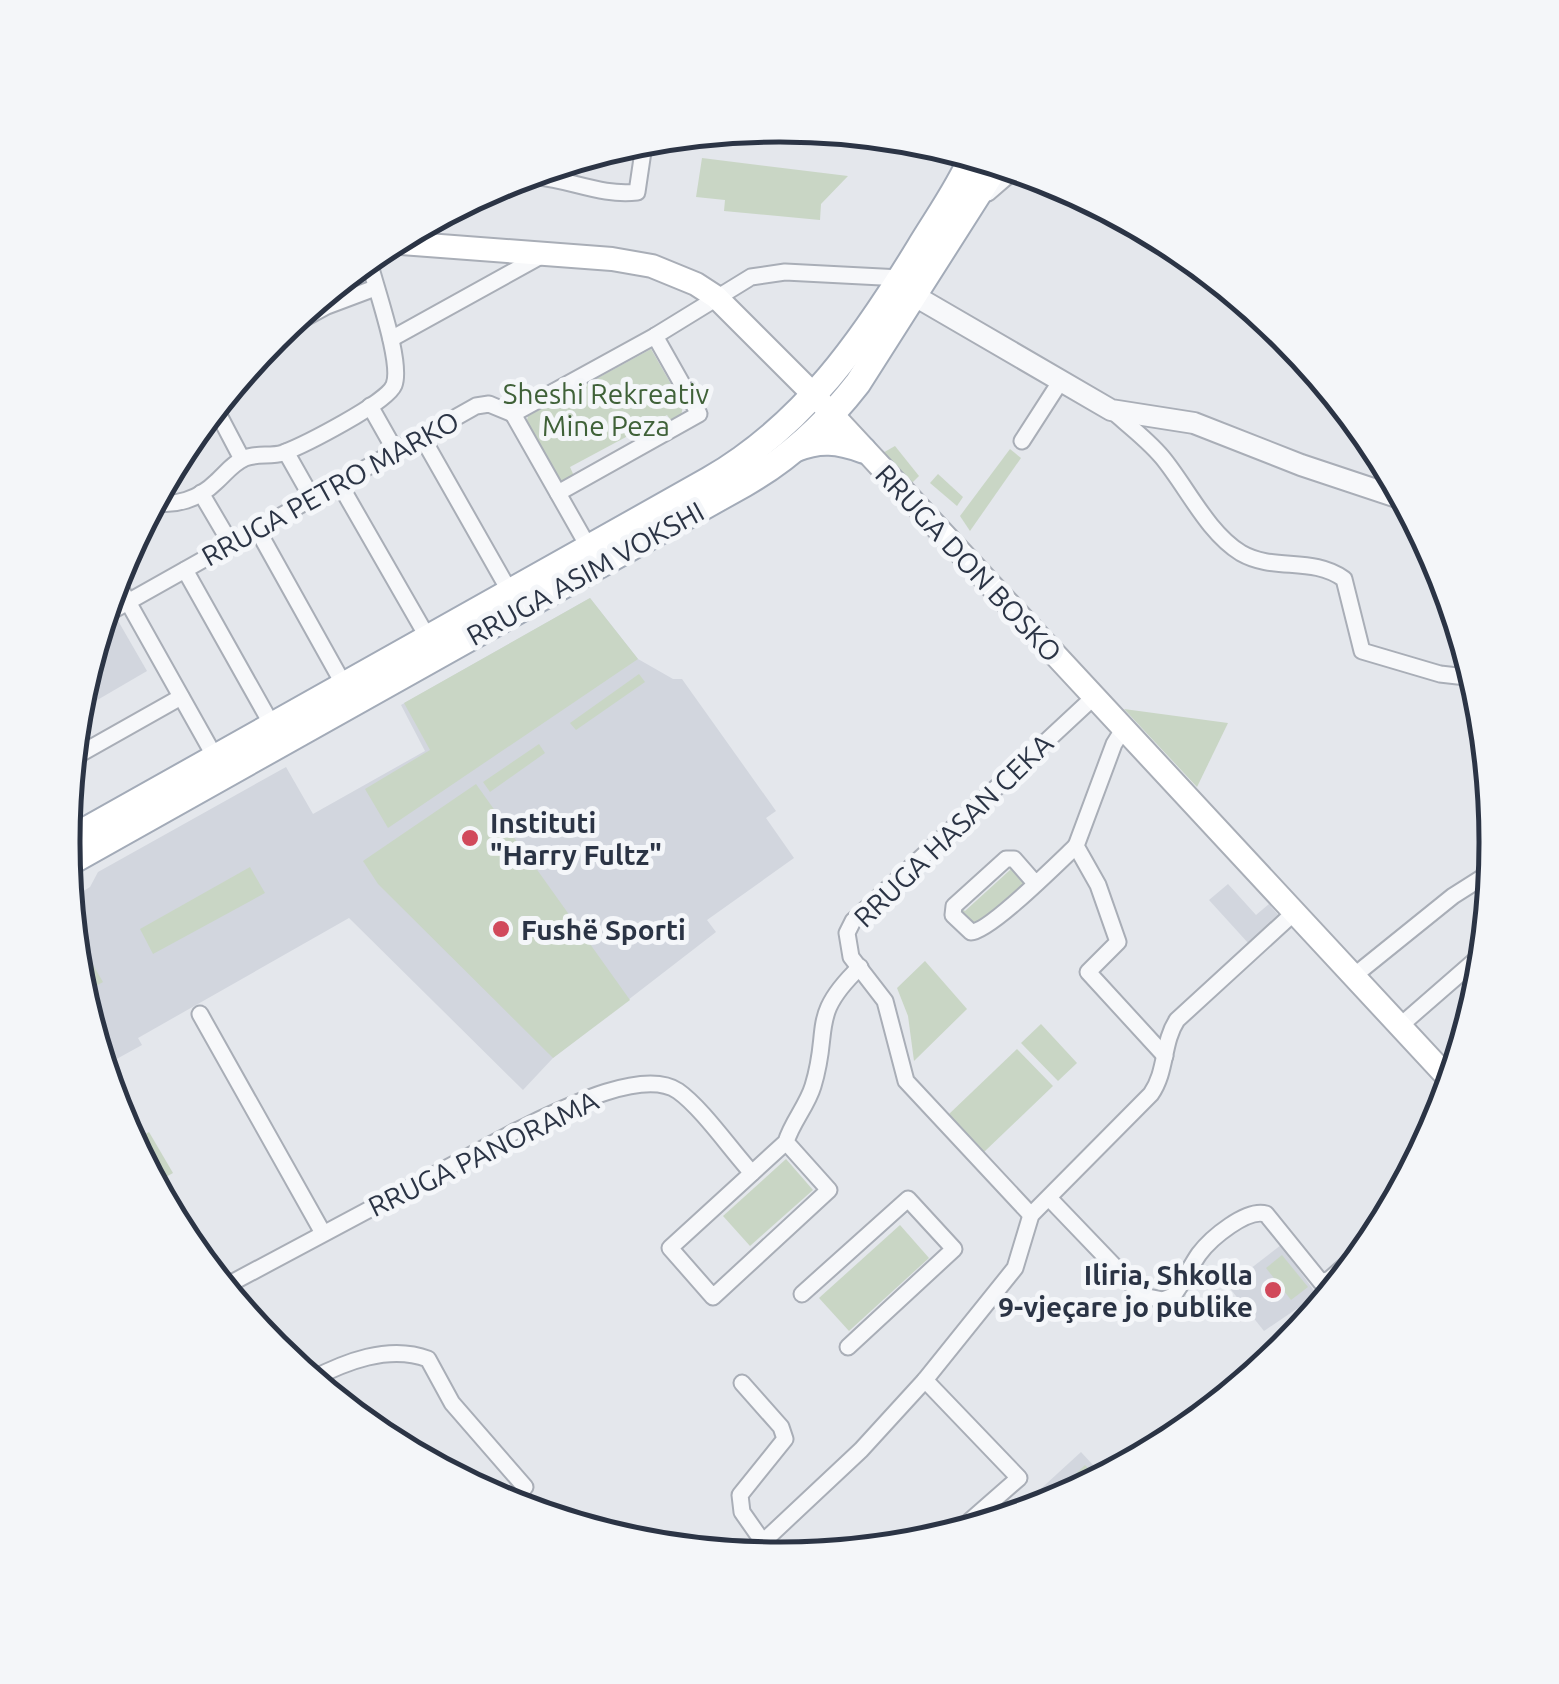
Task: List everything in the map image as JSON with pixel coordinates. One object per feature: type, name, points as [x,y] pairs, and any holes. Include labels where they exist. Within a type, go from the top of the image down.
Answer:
[{"type":"main road","name":"RRUGA ASIM VOKSHI","points":[[908,286],[967,168]]},
{"type":"main road","name":"RRUGA ASIM VOKSHI","points":[[80,838],[732,492],[795,449],[850,354],[908,286],[990,175]]},
{"type":"main road","name":"RRUGA DON BOSKO","points":[[417,244],[652,266],[716,297],[823,406],[1441,1070]]},
{"type":"main road","name":"RRUGA ASIM VOKSHI","points":[[80,837],[734,466],[780,431],[823,406]]},
{"type":"main road","points":[[795,449],[809,443],[832,442],[863,450]]},
{"type":"street","points":[[557,180],[582,188],[636,192],[642,156]]},
{"type":"street","points":[[965,212],[1003,180]]},
{"type":"street","points":[[391,340],[545,254]]},
{"type":"street","points":[[589,548],[513,414],[655,336],[742,282],[768,273],[908,286],[1111,410],[1157,451],[1216,530],[1240,552],[1256,560],[1321,566],[1344,579],[1362,651],[1459,676]]},
{"type":"street","points":[[168,504],[202,493],[242,459],[286,452],[385,397],[396,380],[391,340],[372,274]]},
{"type":"street","points":[[333,304],[375,288]]},
{"type":"street","points":[[558,493],[699,414],[655,336]]},
{"type":"street","points":[[1022,441],[1060,382]]},
{"type":"street","name":"RRUGA PETRO MARKO","points":[[121,606],[476,406],[489,404],[513,414]]},
{"type":"street","points":[[370,406],[396,452]]},
{"type":"street","points":[[1111,410],[1194,422],[1386,493]]},
{"type":"street","points":[[222,420],[242,459]]},
{"type":"street","points":[[422,436],[510,592]]},
{"type":"street","points":[[286,452],[312,498]]},
{"type":"street","points":[[339,484],[428,638]]},
{"type":"street","points":[[202,493],[231,544]]},
{"type":"street","points":[[257,529],[344,685]]},
{"type":"street","points":[[185,570],[272,725]]},
{"type":"street","points":[[125,596],[215,758]]},
{"type":"street","name":"RRUGA HASAN CEKA","points":[[1032,1216],[906,1080],[884,1001],[848,946],[848,933],[853,921],[1094,696]]},
{"type":"street","points":[[86,751],[181,697]]},
{"type":"street","points":[[1035,882],[1014,859],[1006,859],[954,906],[953,915],[976,934],[1076,846],[1114,744],[1124,728]]},
{"type":"street","points":[[1076,846],[1098,885],[1118,942],[1088,972],[1166,1056]]},
{"type":"street","points":[[1355,975],[1478,880]]},
{"type":"street","points":[[764,1541],[860,1450],[1001,1289],[1015,1268],[1032,1216],[1160,1081],[1171,1030],[1177,1020],[1296,911]]},
{"type":"street","points":[[786,1142],[829,1190],[713,1297],[670,1248],[786,1142],[812,1089],[826,1009],[838,988],[860,967]]},
{"type":"street","points":[[1401,1025],[1468,968]]},
{"type":"street","points":[[200,1014],[323,1233]]},
{"type":"street","name":"RRUGA PANORAMA","points":[[235,1281],[528,1125],[600,1094],[647,1084],[675,1089],[752,1173]]},
{"type":"street","points":[[1049,1198],[1143,1296],[1152,1300],[1173,1296],[1208,1244],[1250,1214],[1259,1212],[1266,1214],[1323,1281]]},
{"type":"street","points":[[802,1294],[908,1199],[954,1249],[848,1347]]},
{"type":"street","points":[[325,1373],[353,1360],[405,1354],[428,1360],[452,1403],[525,1487]]},
{"type":"street","points":[[925,1380],[1020,1478],[981,1511]]},
{"type":"street","points":[[742,1383],[781,1428],[785,1440],[740,1495],[742,1512],[762,1541]]},
{"type":"shaded area","name":"Instituti \"Harry Fultz\"","points":[[590,598],[638,659],[673,679],[682,679],[776,811],[766,818],[794,858],[707,920],[716,932],[553,1058],[523,1090],[349,918],[138,1038],[142,1045],[115,1060],[93,978],[81,892],[90,887],[98,872],[286,767],[313,814],[425,751],[401,705]]},
{"type":"shaded area","points":[[116,619],[147,671],[94,702],[104,661]]},
{"type":"shaded area","points":[[1228,884],[1256,915],[1269,904],[1279,916],[1249,944],[1209,900]]},
{"type":"shaded area","name":"Iliria, Shkolla 9-vjeçare jo publike","points":[[1281,1245],[1315,1292],[1305,1303],[1264,1331],[1228,1286]]},
{"type":"shaded area","points":[[1081,1452],[1094,1466],[1047,1488],[1038,1491]]},
{"type":"green space","points":[[702,158],[848,176],[821,204],[820,220],[724,211],[725,200],[696,197]]},
{"type":"green space","name":"Sheshi Rekreativ Mine Peza","points":[[651,349],[683,405],[681,417],[672,422],[667,415],[570,467],[574,476],[563,482],[558,480],[526,424],[528,416]]},
{"type":"green space","points":[[895,446],[919,476],[910,485],[881,454]]},
{"type":"green space","points":[[1010,449],[1021,458],[970,531],[960,516]]},
{"type":"green space","points":[[938,474],[963,497],[957,506],[930,483]]},
{"type":"green space","points":[[590,598],[638,659],[388,828],[365,789],[430,750],[404,703]]},
{"type":"green space","points":[[639,674],[645,682],[576,730],[570,723]]},
{"type":"green space","points":[[1124,709],[1228,723],[1197,787]]},
{"type":"green space","points":[[539,744],[545,753],[490,792],[483,782]]},
{"type":"green space","name":"Fushë Sporti","points":[[476,784],[630,1000],[553,1058],[378,884],[363,861]]},
{"type":"green space","points":[[1008,863],[1024,883],[973,928],[958,910],[965,911],[1010,870]]},
{"type":"green space","points":[[250,867],[265,893],[153,954],[140,929]]},
{"type":"green space","points":[[90,960],[103,982],[95,986]]},
{"type":"green space","points":[[925,961],[967,1009],[914,1061],[908,1016],[897,988]]},
{"type":"green space","points":[[1041,1024],[1077,1063],[1058,1081],[1021,1043]]},
{"type":"green space","points":[[1017,1049],[1053,1086],[984,1152],[948,1115]]},
{"type":"green space","points":[[149,1132],[173,1173],[166,1177],[144,1135]]},
{"type":"green space","points":[[786,1159],[813,1190],[750,1246],[723,1216]]},
{"type":"green space","points":[[900,1225],[929,1258],[849,1331],[819,1298]]},
{"type":"green space","points":[[1282,1255],[1308,1287],[1291,1300],[1266,1268]]},
{"type":"place","name":"Instituti \"Harry Fultz\"","points":[[470,838]]},
{"type":"place","name":"Fushë Sporti","points":[[501,929]]},
{"type":"place","name":"Iliria, Shkolla 9-vjeçare jo publike","points":[[1273,1290]]}]
